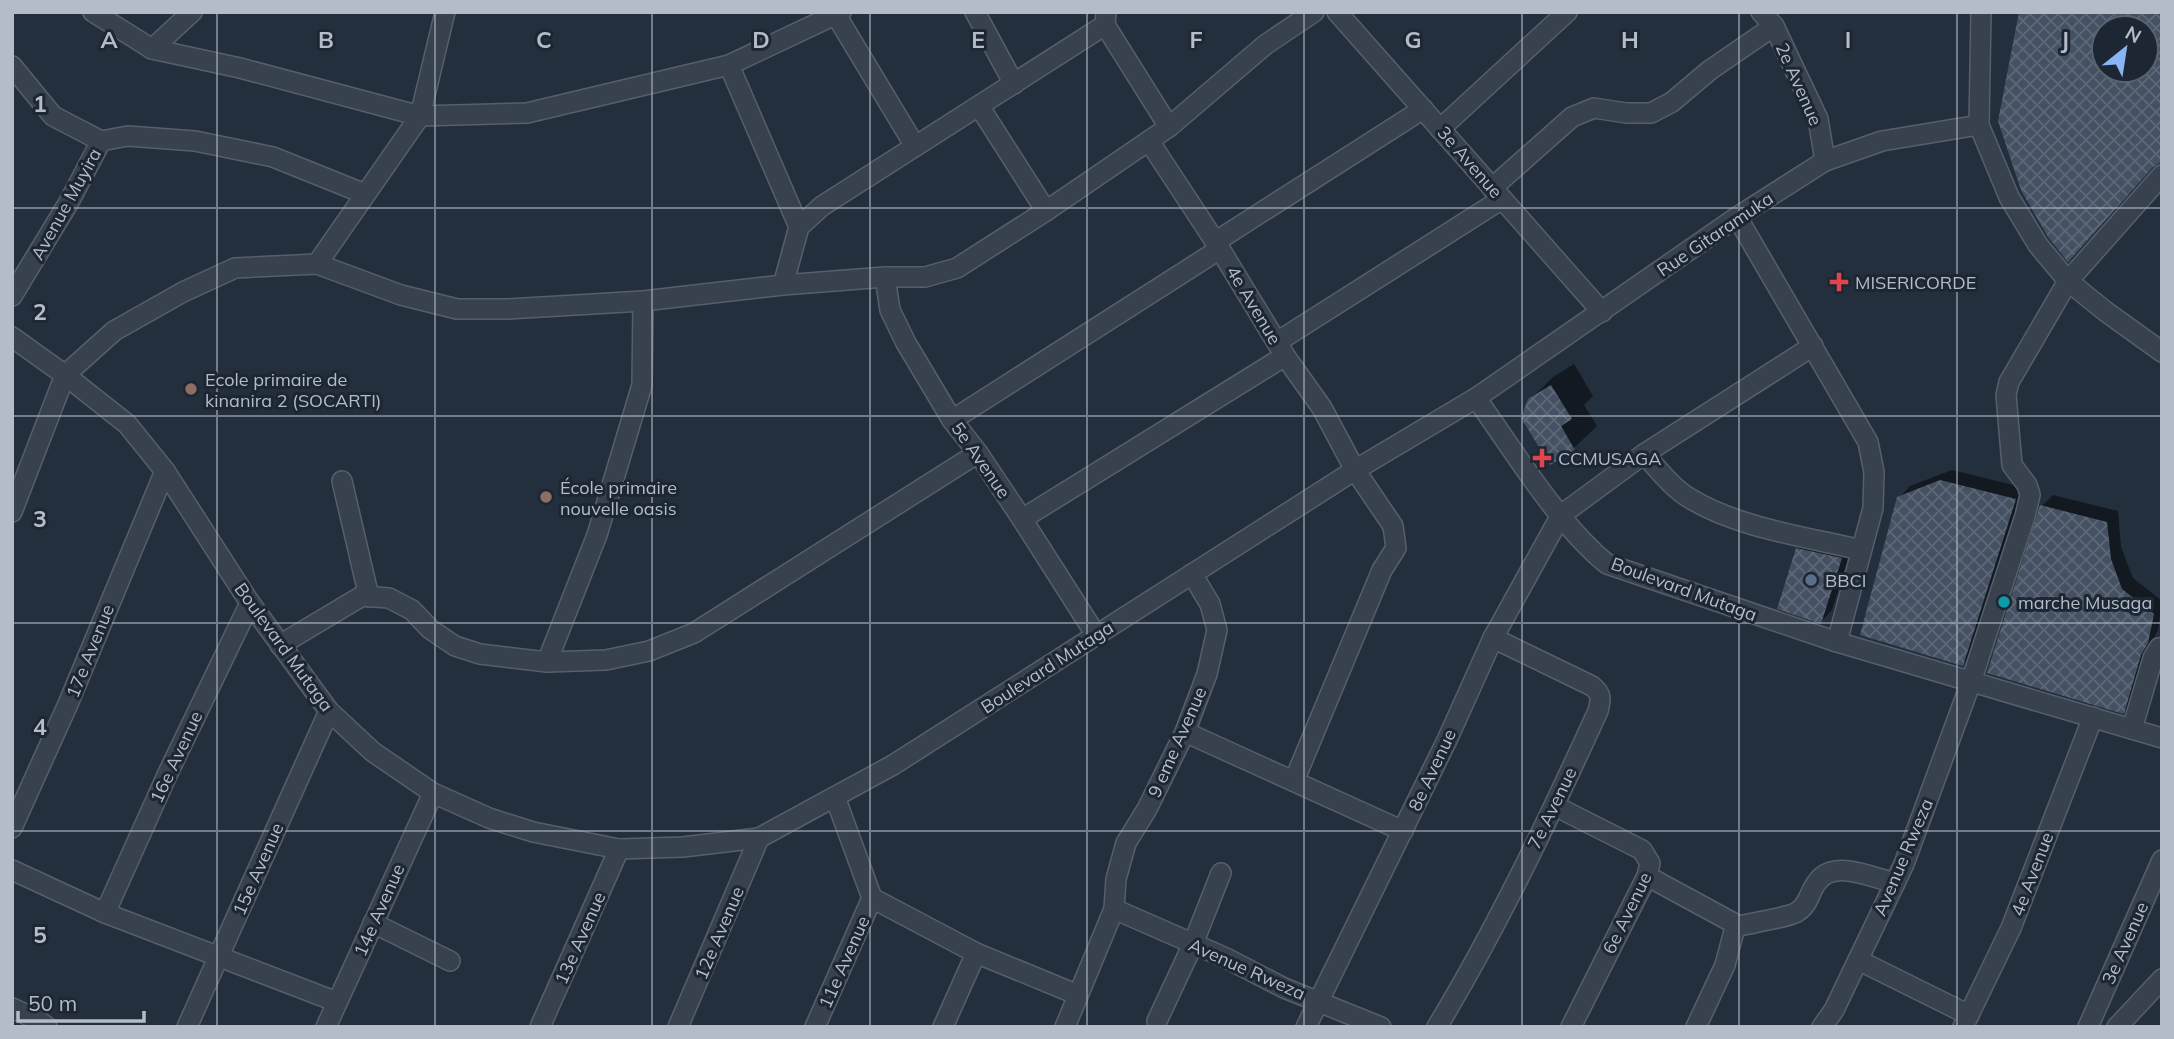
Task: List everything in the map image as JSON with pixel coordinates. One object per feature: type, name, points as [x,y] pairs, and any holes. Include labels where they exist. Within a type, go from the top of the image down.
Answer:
[{"type":"street","points":[[93,12],[152,49],[240,68],[420,116],[527,113],[729,65],[839,14],[915,146]]},
{"type":"street","points":[[152,49],[192,12]]},
{"type":"street","points":[[317,264],[420,116],[445,12]]},
{"type":"street","points":[[975,12],[1014,84]]},
{"type":"street","points":[[12,512],[65,375],[114,331],[183,292],[236,268],[317,264],[401,295],[457,309],[507,309],[643,300],[783,285],[886,277],[925,277],[957,268],[1149,141],[1265,45],[1314,12]]},
{"type":"street","name":"3e Avenue","points":[[1337,12],[1602,312]]},
{"type":"street","points":[[1440,129],[1567,12]]},
{"type":"street","points":[[1981,12],[1979,125],[2009,197],[2038,245],[2068,281],[2162,352]]},
{"type":"street","points":[[783,285],[799,227],[822,206],[1014,84],[1105,19],[1169,127]]},
{"type":"street","points":[[1022,519],[1281,349],[1497,193],[1572,117],[1594,108],[1626,113],[1651,113],[1672,102],[1767,19]]},
{"type":"street","name":"2e Avenue","points":[[1767,19],[1818,119],[1825,161]]},
{"type":"street","points":[[729,65],[799,227]]},
{"type":"street","name":"Avenue Muyira","points":[[12,66],[53,116],[101,141],[69,202],[12,296]]},
{"type":"street","points":[[979,106],[1046,211]]},
{"type":"street","points":[[952,421],[1423,109]]},
{"type":"street","name":"Rue Gitaramuka","points":[[1476,398],[1737,217],[1825,161],[1882,141],[1979,125]]},
{"type":"street","points":[[101,141],[128,136],[195,141],[273,157],[365,194]]},
{"type":"street","name":"4e Avenue","points":[[1149,141],[1218,245],[1281,349],[1322,408],[1354,470],[1393,526],[1396,548],[1382,570],[1294,781]]},
{"type":"street","name":"Avenue Rweza","points":[[1822,1027],[1833,1010],[1904,864],[1971,682],[2030,495],[2027,485],[2012,465],[2006,395],[2009,383],[2068,281],[2162,175]]},
{"type":"street","points":[[1737,217],[1868,442],[1874,472],[1873,508],[1837,642]]},
{"type":"street","name":"5e Avenue","points":[[886,277],[890,310],[906,344],[952,421],[978,453],[1096,635]]},
{"type":"street","points":[[547,662],[597,535],[642,385],[643,300]]},
{"type":"street","name":"Boulevard Mutaga","points":[[12,337],[127,424],[165,471],[250,603],[329,711],[373,752],[433,793],[489,818],[533,832],[619,849],[682,848],[759,838],[893,765],[1354,470],[1476,398],[1560,515],[1608,564],[1837,642],[2162,738]]},
{"type":"street","points":[[1560,515],[1644,454],[1813,346]]},
{"type":"street","points":[[280,645],[362,596],[389,598],[412,610],[430,629],[455,646],[480,654],[547,662],[606,660],[649,651],[694,633],[978,453]]},
{"type":"street","points":[[1644,454],[1673,486],[1691,499],[1734,519],[1861,550]]},
{"type":"street","name":"17e Avenue","points":[[12,828],[68,704],[165,471]]},
{"type":"street","points":[[342,481],[369,597]]},
{"type":"street","name":"8e Avenue","points":[[1306,1027],[1403,831],[1493,638],[1560,515]]},
{"type":"street","name":"9 eme Avenue","points":[[1065,1027],[1114,909],[1116,878],[1126,843],[1147,809],[1185,732],[1207,674],[1217,630],[1210,604],[1192,574]]},
{"type":"street","name":"16e Avenue","points":[[105,913],[167,773],[250,603]]},
{"type":"street","name":"7e Avenue","points":[[1437,1027],[1461,987],[1555,806],[1601,699],[1599,691],[1493,638]]},
{"type":"street","points":[[2132,729],[2153,658],[2159,648],[2162,648]]},
{"type":"street","name":"15e Avenue","points":[[187,1027],[329,711]]},
{"type":"street","name":"4e Avenue","points":[[1966,1021],[2011,928],[2093,717]]},
{"type":"street","points":[[1185,732],[1403,831]]},
{"type":"street","name":"14e Avenue","points":[[326,1027],[433,793]]},
{"type":"street","points":[[835,797],[872,898],[976,953],[1078,995]]},
{"type":"street","name":"6e Avenue","points":[[1555,806],[1642,850],[1650,863],[1647,876],[1571,1027]]},
{"type":"street","name":"12e Avenue","points":[[678,1027],[759,838]]},
{"type":"street","name":"13e Avenue","points":[[540,1027],[619,849]]},
{"type":"street","name":"3e Avenue","points":[[2088,1027],[2162,860]]},
{"type":"street","points":[[12,870],[105,913],[337,1002]]},
{"type":"street","points":[[1696,1027],[1724,965],[1734,931],[1739,926],[1797,912],[1808,902],[1817,882],[1827,873],[1842,870],[1895,883]]},
{"type":"street","points":[[1157,1021],[1193,944],[1221,873]]},
{"type":"street","points":[[1647,876],[1739,926]]},
{"type":"street","name":"11e Avenue","points":[[815,1027],[872,898]]},
{"type":"street","name":"Avenue Rweza","points":[[1114,909],[1284,988],[1381,1027]]},
{"type":"street","points":[[373,923],[450,961]]},
{"type":"street","points":[[943,1027],[976,953]]},
{"type":"street","points":[[1858,960],[1966,1021]]},
{"type":"street","points":[[2117,1027],[2162,979]]},
{"type":"street","points":[[12,1008],[47,1027]]},
{"type":"building","points":[[2019,12],[2157,12],[2159,14],[2090,14],[2090,84],[2160,84],[2160,15],[2162,17],[2162,161],[2153,167],[2068,262],[2048,237],[2021,190],[1998,121]]},
{"type":"building","name":"CCMUSAGA","points":[[1551,385],[1572,419],[1561,426],[1575,450],[1550,465],[1521,418],[1528,399]]},
{"type":"building","points":[[1940,480],[2016,499],[1963,666],[1860,635],[1897,497]]},
{"type":"building","points":[[2040,505],[2107,522],[2111,559],[2122,589],[2154,614],[2148,643],[2141,655],[2124,714],[1987,673]]},
{"type":"building","name":"BBCI","points":[[1796,548],[1842,558],[1821,624],[1777,609]]},
{"type":"place","name":"MISERICORDE","points":[[1839,282]]},
{"type":"place","name":"Ecole primaire de kinanira 2 (SOCARTI)","points":[[191,389]]},
{"type":"place","name":"CCMUSAGA","points":[[1542,458]]},
{"type":"place","name":"École primaire nouvelle oasis","points":[[546,497]]},
{"type":"place","name":"BBCI","points":[[1811,580]]},
{"type":"place","name":"marche Musaga","points":[[2004,602]]}]
